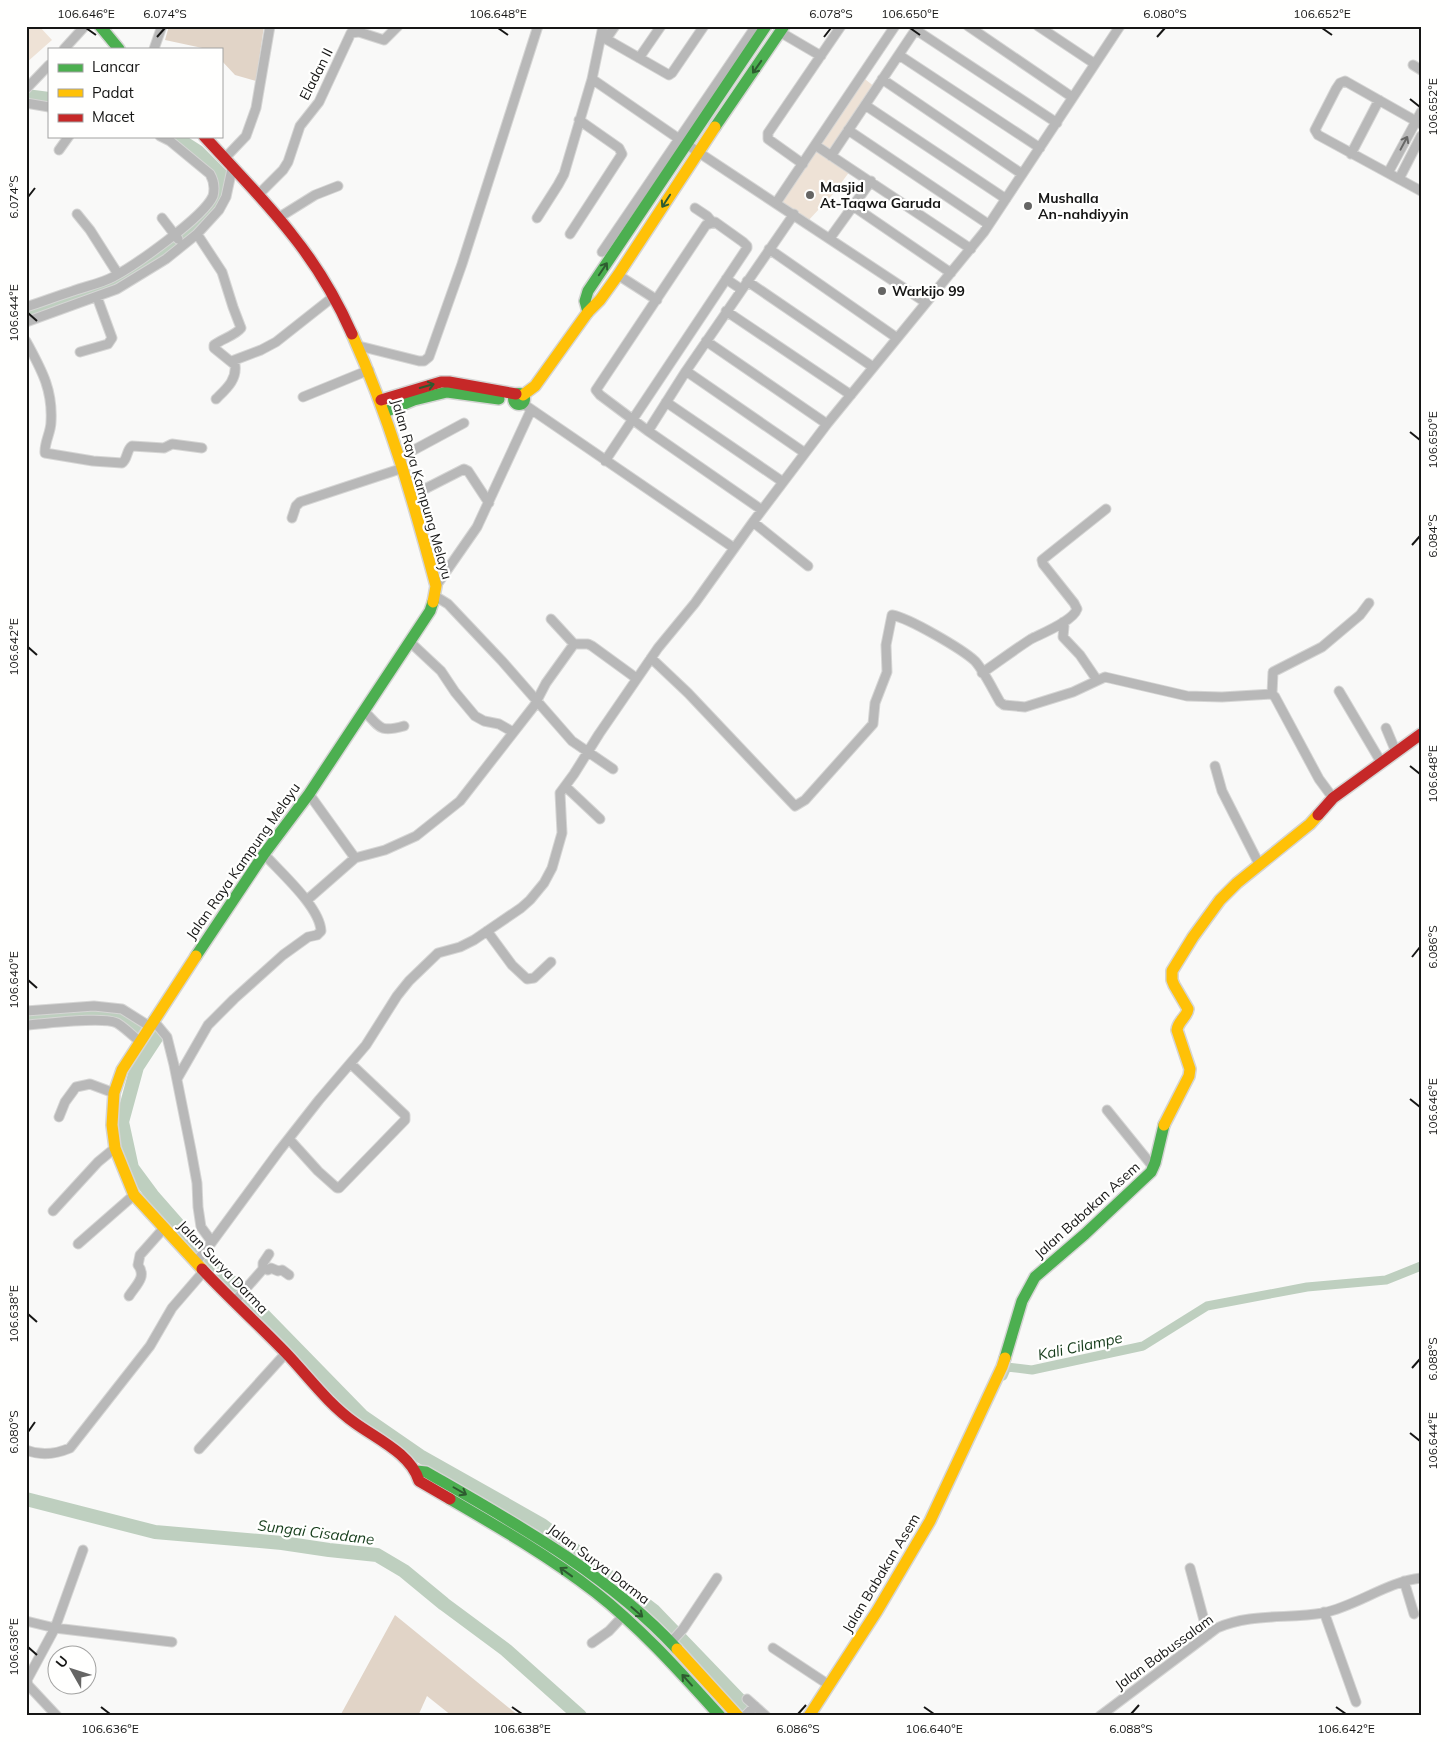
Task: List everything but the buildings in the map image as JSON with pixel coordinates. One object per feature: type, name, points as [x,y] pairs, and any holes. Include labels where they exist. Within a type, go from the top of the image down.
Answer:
[{"type":"main road","points":[[100,26],[118,48]]},
{"type":"main road","points":[[588,312],[585,301],[588,291],[683,140],[766,26]]},
{"type":"main road","points":[[521,401],[535,386],[588,312],[600,300],[618,275],[698,152],[782,29]]},
{"type":"main road","name":"Jalan Raya Kampung Melayu","points":[[146,1030],[264,854],[309,794],[410,642],[430,611],[435,591],[401,463],[381,400],[359,346],[333,297],[305,253],[278,218],[206,138]]},
{"type":"main road","points":[[381,400],[441,382],[449,382],[521,401]]},
{"type":"main road","points":[[385,412],[414,400],[448,392],[521,401]]},
{"type":"main road","name":"Jalan Babakan Asem","points":[[809,1716],[877,1611],[930,1521],[1002,1367],[1022,1301],[1030,1283],[1152,1172],[1154,1168],[1162,1132],[1189,1076],[1190,1069],[1177,1030],[1178,1024],[1188,1012],[1188,1009],[1174,985],[1172,971],[1197,931],[1220,900],[1237,883],[1310,824],[1333,798],[1421,734]]},
{"type":"main road","name":"Jalan Surya Darma","points":[[146,1030],[122,1070],[114,1093],[112,1125],[115,1148],[134,1195],[197,1260],[204,1271],[239,1296],[316,1386],[353,1422],[399,1454],[416,1471],[419,1481],[529,1546],[623,1616],[662,1653],[720,1716]]},
{"type":"main road","name":"Jalan Surya Darma","points":[[416,1471],[426,1472],[535,1535],[578,1565],[625,1601],[672,1641],[738,1716]]},
{"type":"street","points":[[65,48],[85,26]]},
{"type":"street","points":[[154,48],[162,26]]},
{"type":"street","points":[[224,159],[246,136],[256,108],[270,26]]},
{"type":"street","name":"Eladan II","points":[[258,195],[283,170],[288,162],[300,126],[319,102],[352,34],[359,32],[384,40],[398,26]]},
{"type":"street","points":[[359,346],[419,361],[424,361],[429,357],[462,264],[538,26]]},
{"type":"street","points":[[537,218],[564,174],[603,39],[603,26]]},
{"type":"street","points":[[603,39],[615,26]]},
{"type":"street","points":[[639,58],[660,26]]},
{"type":"street","points":[[603,39],[669,75],[704,26]]},
{"type":"street","points":[[602,252],[683,140],[756,26]]},
{"type":"street","points":[[803,164],[772,143],[767,136],[841,26]]},
{"type":"street","points":[[776,203],[895,26]]},
{"type":"street","points":[[968,26],[1072,97]]},
{"type":"street","points":[[1038,26],[1095,64]]},
{"type":"street","points":[[197,1260],[319,1100],[352,1064],[397,996],[422,968],[438,953],[460,947],[487,932],[521,908],[544,883],[552,868],[562,833],[560,797],[565,786],[636,678],[667,636],[695,603],[827,424],[970,249],[1006,199],[1120,26]]},
{"type":"street","points":[[831,156],[917,28],[1057,123]]},
{"type":"street","points":[[782,29],[821,56]]},
{"type":"street","points":[[898,55],[1040,148]]},
{"type":"street","points":[[26,89],[48,66]]},
{"type":"street","points":[[592,79],[698,152],[925,302]]},
{"type":"street","points":[[882,79],[1022,174]]},
{"type":"street","points":[[1418,123],[1345,81],[1340,83],[1316,127],[1316,132],[1351,154],[1421,191]]},
{"type":"street","points":[[1351,154],[1379,100]]},
{"type":"street","points":[[26,103],[48,107]]},
{"type":"street","points":[[865,105],[1006,199]]},
{"type":"street","points":[[1388,173],[1418,123],[1421,112]]},
{"type":"street","points":[[570,234],[622,154],[620,148],[579,120]]},
{"type":"street","points":[[848,130],[988,224]]},
{"type":"street","points":[[1399,179],[1421,136]]},
{"type":"street","points":[[59,150],[68,138]]},
{"type":"street","points":[[26,322],[97,297],[130,282],[166,258],[178,239],[210,201],[213,196],[214,181],[203,169],[164,138]]},
{"type":"street","points":[[815,145],[970,249]]},
{"type":"street","points":[[26,307],[102,282],[178,239],[197,234],[223,203],[232,169]]},
{"type":"street","points":[[830,238],[871,181]]},
{"type":"street","points":[[278,218],[315,195],[338,186]]},
{"type":"street","points":[[853,206],[951,273]]},
{"type":"street","points":[[605,461],[747,246],[736,236],[715,222],[712,222],[708,216],[695,208]]},
{"type":"street","points":[[77,214],[90,230],[118,274]]},
{"type":"street","points":[[648,431],[686,370],[794,214]]},
{"type":"street","points":[[162,218],[178,239]]},
{"type":"street","points":[[712,222],[706,225],[597,388],[597,391],[648,431],[762,510]]},
{"type":"street","points":[[197,234],[222,272],[233,307],[241,324],[240,330],[214,345],[214,348],[235,365],[235,376],[216,399]]},
{"type":"street","points":[[769,249],[897,338]]},
{"type":"street","points":[[618,275],[657,300]]},
{"type":"street","points":[[726,279],[741,289]]},
{"type":"street","points":[[747,280],[873,367]]},
{"type":"street","points":[[80,352],[111,342],[112,338],[97,297]]},
{"type":"street","points":[[232,361],[276,342],[333,297]]},
{"type":"street","points":[[726,311],[851,395]]},
{"type":"street","points":[[26,341],[45,375],[52,402],[51,429],[45,453],[93,461],[122,463],[132,446],[164,448],[172,444],[202,448]]},
{"type":"street","points":[[706,341],[827,424]]},
{"type":"street","points":[[302,397],[369,370]]},
{"type":"street","points":[[686,370],[805,453]]},
{"type":"street","points":[[613,769],[572,741],[435,591],[477,527],[489,503],[521,401],[605,461],[734,548]]},
{"type":"street","points":[[666,402],[783,482]]},
{"type":"street","points":[[292,518],[296,506],[300,502],[401,463],[464,423]]},
{"type":"street","points":[[411,496],[464,469],[468,471],[489,503]]},
{"type":"street","points":[[982,673],[1031,639],[1076,613],[1077,607],[1043,564],[1042,560],[1106,509]]},
{"type":"street","points":[[753,522],[808,566]]},
{"type":"street","points":[[1333,798],[1319,779],[1272,694],[1273,672],[1322,647],[1360,615],[1369,603]]},
{"type":"street","points":[[651,658],[688,693],[795,806],[805,800],[873,724],[874,703],[887,672],[886,645],[892,616],[902,618],[940,638],[975,662],[1000,702],[1004,705],[1025,707],[1042,703],[1073,692],[1105,677],[1186,696],[1222,697],[1272,694]]},
{"type":"street","points":[[551,619],[574,644],[588,644],[592,646],[636,678]]},
{"type":"street","points":[[1063,622],[1063,637],[1080,655],[1097,680]]},
{"type":"street","points":[[410,642],[440,671],[475,716],[484,721],[499,724],[513,732]]},
{"type":"street","points":[[307,900],[355,858],[385,850],[426,829],[460,800],[534,706],[546,683],[574,644]]},
{"type":"street","points":[[1339,691],[1381,762]]},
{"type":"street","points":[[364,711],[383,729],[391,730],[404,726]]},
{"type":"street","points":[[1386,728],[1396,752]]},
{"type":"street","points":[[1215,766],[1222,791],[1259,864]]},
{"type":"street","points":[[565,786],[600,819]]},
{"type":"street","points":[[309,794],[355,858]]},
{"type":"street","points":[[177,1079],[208,1025],[283,955],[308,937],[321,932],[317,915],[307,900],[264,854]]},
{"type":"street","points":[[487,932],[512,965],[527,979],[534,978],[551,962]]},
{"type":"street","points":[[26,1011],[94,1006],[122,1009],[146,1030]]},
{"type":"street","points":[[26,1025],[108,1021],[167,1037],[177,1079],[196,1183],[201,1227],[209,1246]]},
{"type":"street","points":[[289,1139],[318,1171],[339,1188],[405,1120],[405,1115],[352,1064]]},
{"type":"street","points":[[59,1117],[65,1102],[76,1087],[90,1084],[114,1093]]},
{"type":"street","points":[[1107,1110],[1154,1168]]},
{"type":"street","points":[[53,1211],[98,1162],[115,1148]]},
{"type":"street","points":[[78,1244],[134,1195]]},
{"type":"street","points":[[129,1296],[142,1276],[142,1271],[138,1265],[140,1255],[164,1228]]},
{"type":"street","points":[[239,1296],[263,1267],[263,1263],[269,1254]]},
{"type":"street","points":[[263,1267],[268,1270],[271,1268],[278,1271],[282,1270],[289,1275]]},
{"type":"street","points":[[26,1450],[34,1453],[56,1454],[70,1448],[150,1346],[172,1308],[204,1271]]},
{"type":"street","points":[[199,1449],[286,1353]]},
{"type":"street","points":[[57,1716],[28,1685],[27,1680],[55,1628],[83,1550]]},
{"type":"street","points":[[1190,1568],[1208,1635]]},
{"type":"street","points":[[672,1641],[683,1629],[716,1578]]},
{"type":"street","name":"Jalan Babussalam","points":[[1100,1716],[1208,1635],[1227,1624],[1245,1619],[1286,1617],[1324,1612],[1355,1602],[1404,1581],[1421,1578]]},
{"type":"street","points":[[1404,1581],[1414,1614]]},
{"type":"street","points":[[1324,1612],[1356,1702]]},
{"type":"street","points":[[592,1643],[610,1631],[623,1616]]},
{"type":"street","points":[[26,1621],[55,1628],[172,1642]]},
{"type":"street","points":[[773,1648],[829,1685]]},
{"type":"street","points":[[747,1700],[766,1716]]},
{"type":"street","points":[[745,1716],[754,1707]]},
{"type":"shaded area","points":[[26,26],[39,26],[52,40],[26,63]]},
{"type":"shaded area","points":[[169,26],[264,26],[256,81],[235,75],[222,61],[222,48],[202,48],[165,40]]},
{"type":"shaded area","points":[[861,76],[875,87],[831,155],[816,144]]},
{"type":"shaded area","points":[[816,147],[850,171],[833,194],[807,222],[780,203]]},
{"type":"shaded area","points":[[395,1615],[519,1716],[452,1716],[427,1696],[418,1716],[340,1716]]},
{"type":"waterway","points":[[26,96],[48,99]]},
{"type":"waterway","points":[[26,313],[52,302],[107,286],[151,260],[198,227],[222,191],[222,176],[198,152],[176,138]]},
{"type":"waterway","points":[[26,1018],[92,1011],[128,1019],[156,1038],[137,1067],[122,1122],[132,1168],[152,1195],[202,1252],[362,1416],[420,1456],[542,1525],[654,1611],[755,1716]]},
{"type":"waterway","name":"Kali Cilampe","points":[[1003,1376],[1007,1367],[1032,1370],[1143,1346],[1207,1306],[1307,1287],[1386,1280],[1421,1266]]},
{"type":"waterway","name":"Sungai Cisadane","points":[[26,1499],[155,1532],[282,1543],[377,1555],[404,1571],[444,1604],[506,1650],[580,1716]]},
{"type":"traffic: fast","points":[[100,26],[118,48]]},
{"type":"traffic: fast","points":[[588,312],[585,301],[588,291],[766,26]]},
{"type":"traffic: fast","points":[[715,127],[784,26]]},
{"type":"traffic: fast","points":[[385,412],[414,400],[447,392],[499,399]]},
{"type":"traffic: fast","points":[[517,394],[521,394],[524,399],[523,403],[517,404],[514,401],[514,397],[517,394]]},
{"type":"traffic: fast","points":[[196,956],[264,854],[309,794],[430,611],[433,602]]},
{"type":"traffic: fast","points":[[1005,1358],[1022,1301],[1035,1277],[1085,1234],[1151,1172],[1164,1125]]},
{"type":"traffic: fast","points":[[416,1471],[426,1472],[558,1551],[621,1597],[677,1649]]},
{"type":"traffic: fast","points":[[450,1499],[543,1555],[595,1592],[644,1636],[720,1716]]},
{"type":"traffic: slow","points":[[523,395],[535,386],[588,312],[600,300],[618,275],[715,127]]},
{"type":"traffic: slow","points":[[352,334],[378,396],[409,490],[436,586],[433,602]]},
{"type":"traffic: slow","points":[[1164,1125],[1189,1076],[1190,1069],[1177,1030],[1188,1009],[1174,985],[1172,971],[1193,937],[1220,900],[1237,883],[1310,824],[1318,815]]},
{"type":"traffic: slow","points":[[196,956],[122,1070],[114,1093],[112,1125],[115,1148],[134,1195],[202,1269]]},
{"type":"traffic: slow","points":[[809,1716],[877,1611],[930,1521],[1005,1358]]},
{"type":"traffic: slow","points":[[677,1649],[738,1716]]},
{"type":"traffic: jam","points":[[206,138],[250,185],[302,247],[326,284],[352,334]]},
{"type":"traffic: jam","points":[[381,400],[441,382],[516,394]]},
{"type":"traffic: jam","points":[[1318,815],[1333,798],[1421,734]]},
{"type":"traffic: jam","points":[[202,1269],[286,1353],[336,1407],[355,1423],[401,1455],[415,1471],[419,1481],[450,1499]]},
{"type":"place","name":"Masjid At-Taqwa Garuda","points":[[810,195]]},
{"type":"place","name":"Mushalla An-nahdiyyin","points":[[1028,206]]},
{"type":"place","name":"Warkijo 99","points":[[882,291]]}]
